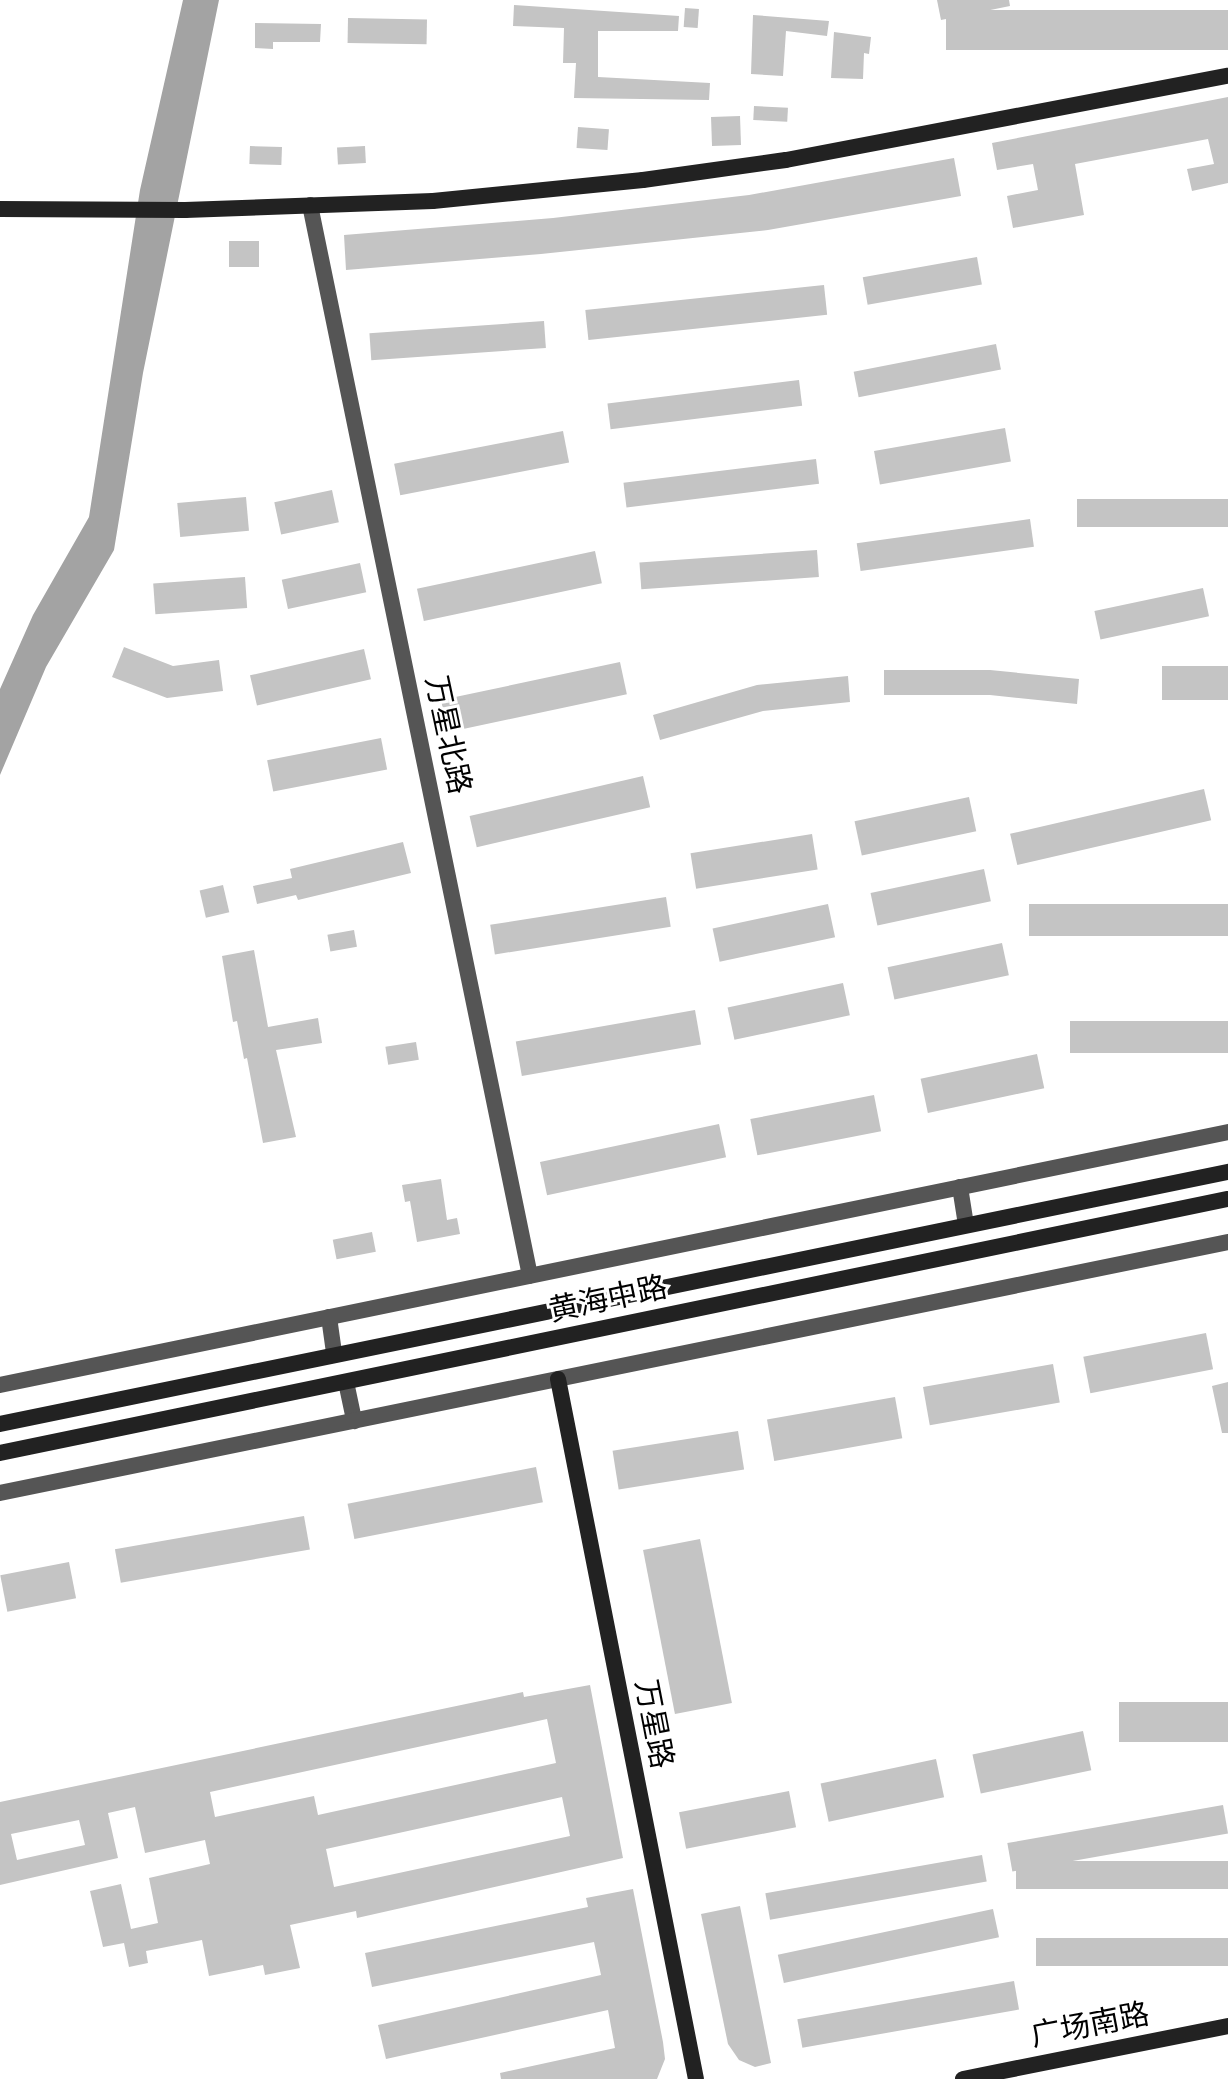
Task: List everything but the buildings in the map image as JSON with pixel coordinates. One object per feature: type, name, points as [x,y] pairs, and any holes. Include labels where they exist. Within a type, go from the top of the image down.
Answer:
[{"type":"street","points":[[0,209],[185,210],[433,201],[643,180],[786,160],[1228,76]]},
{"type":"street","name":"万星北路","points":[[310,205],[530,1276]]},
{"type":"street","name":"黄海中路","points":[[0,1385],[1228,1132]]},
{"type":"street","name":"黄海中路","points":[[0,1424],[1228,1172]]},
{"type":"street","points":[[960,1187],[966,1225]]},
{"type":"street","name":"黄海中路","points":[[0,1453],[1228,1199]]},
{"type":"street","points":[[0,1493],[1228,1242]]},
{"type":"street","points":[[329,1317],[334,1354]]},
{"type":"street","name":"万星路","points":[[558,1379],[696,2079]]},
{"type":"street","points":[[346,1382],[354,1421]]},
{"type":"street","name":"广场南路","points":[[963,2079],[1228,2026]]},
{"type":"shaded area","points":[[183,0],[219,0],[143,373],[114,550],[46,667],[0,775],[0,689],[33,615],[89,517],[140,190]]}]
